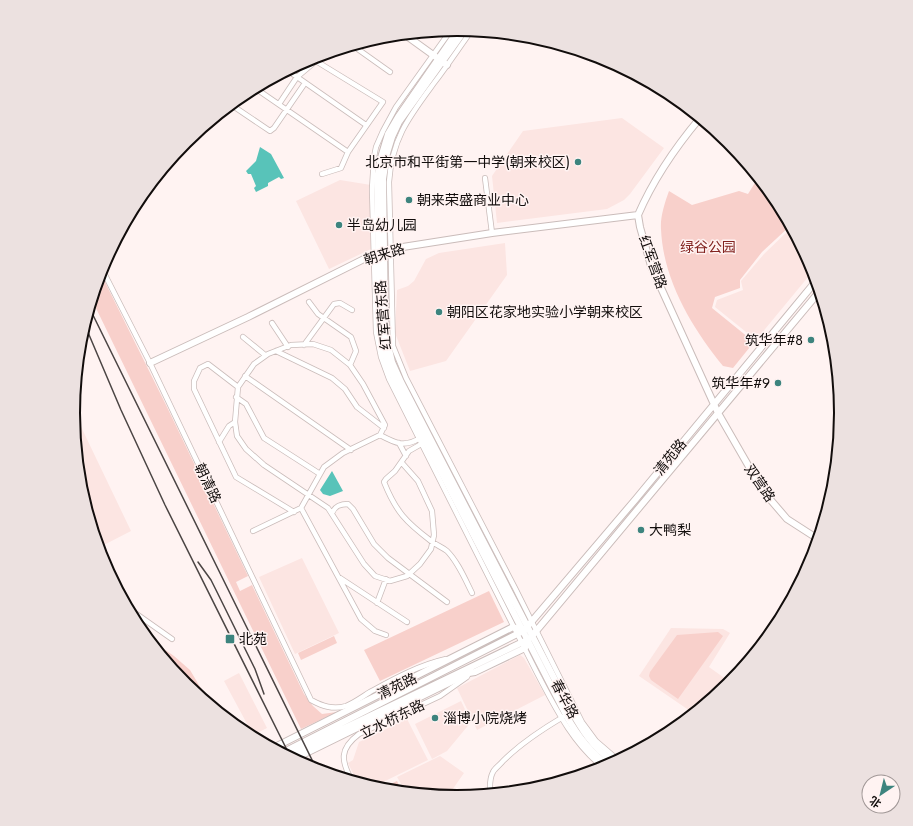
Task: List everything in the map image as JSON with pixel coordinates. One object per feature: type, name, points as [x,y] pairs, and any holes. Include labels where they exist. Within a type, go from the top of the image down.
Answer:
[{"type":"street","points":[[446,36],[396,107],[386,123],[376,147],[372,176],[393,346],[406,378],[434,433],[529,637],[582,722],[596,741],[613,756]]},
{"type":"street","name":"红军营东路","points":[[442,62],[455,36]]},
{"type":"street","name":"红军营东路","points":[[461,36],[398,117],[388,134],[383,150],[377,180],[381,252],[380,322],[382,344],[396,384],[529,637]]},
{"type":"street","points":[[381,252],[390,164],[394,148],[406,122],[442,62],[466,36]]},
{"type":"street","points":[[410,39],[442,62]]},
{"type":"street","points":[[358,49],[390,72]]},
{"type":"street","points":[[319,62],[383,102],[348,152],[341,168],[322,174]]},
{"type":"street","points":[[278,104],[305,68]]},
{"type":"street","points":[[292,74],[366,125]]},
{"type":"street","points":[[236,108],[270,131],[287,110],[305,83]]},
{"type":"street","points":[[260,92],[348,152]]},
{"type":"street","points":[[638,215],[663,166],[696,123]]},
{"type":"street","points":[[486,178],[492,233]]},
{"type":"street","name":"朝来路","points":[[150,362],[381,252],[492,233],[638,215]]},
{"type":"street","name":"红军营路","points":[[638,215],[651,266],[718,413]]},
{"type":"street","name":"朝清路","points":[[106,275],[150,362],[311,700],[322,706],[346,706],[381,686],[432,662],[454,658]]},
{"type":"street","name":"清苑路","points":[[288,750],[525,629],[811,287]]},
{"type":"street","name":"清苑路","points":[[301,756],[469,673],[475,672],[524,648],[529,637],[815,297]]},
{"type":"street","points":[[309,302],[318,314],[351,337],[356,351],[350,365]]},
{"type":"street","points":[[304,345],[334,304],[340,303],[352,310]]},
{"type":"street","points":[[272,323],[288,347]]},
{"type":"street","points":[[243,337],[265,355]]},
{"type":"street","points":[[253,531],[301,508],[309,496],[324,467],[343,453],[380,435],[385,425],[363,384],[350,365],[331,350],[313,344],[288,347],[265,355],[254,364],[238,387],[235,422],[237,436],[246,448],[264,465],[309,496],[328,508],[364,564],[375,576],[390,581],[407,576],[420,564],[430,549],[434,535],[432,511],[418,482],[402,463]]},
{"type":"street","points":[[276,351],[332,378],[345,389],[357,407],[384,428]]},
{"type":"street","points":[[238,387],[208,364],[200,368],[194,381],[194,389],[236,477],[294,512]]},
{"type":"street","points":[[245,376],[351,450]]},
{"type":"street","points":[[236,397],[246,404],[264,438],[320,474]]},
{"type":"street","name":"双营路","points":[[718,413],[763,491],[787,519],[812,535]]},
{"type":"street","points":[[219,442],[229,426],[235,422]]},
{"type":"street","points":[[434,433],[409,451],[402,463],[384,482],[392,501],[404,518],[432,542],[447,551],[456,563],[472,593]]},
{"type":"street","points":[[380,435],[391,441],[406,445],[425,439]]},
{"type":"street","points":[[425,439],[514,628],[525,629]]},
{"type":"street","points":[[399,443],[406,456]]},
{"type":"street","points":[[332,513],[340,504],[348,504],[353,509],[374,544],[388,558],[447,602]]},
{"type":"street","points":[[301,508],[361,619],[375,631],[386,635]]},
{"type":"street","points":[[338,577],[407,622]]},
{"type":"street","points":[[377,602],[386,579]]},
{"type":"street","points":[[139,616],[172,639]]},
{"type":"street","name":"清苑路","points":[[279,745],[514,628]]},
{"type":"street","name":"清苑路","points":[[294,753],[529,637]]},
{"type":"street","name":"春华路","points":[[529,637],[564,717],[586,745],[602,761]]},
{"type":"street","name":"春华路","points":[[529,637],[584,733],[598,749],[609,758]]},
{"type":"street","points":[[524,648],[585,751],[598,762]]},
{"type":"street","points":[[454,658],[482,652]]},
{"type":"street","points":[[469,673],[480,662]]},
{"type":"street","name":"立水桥东路","points":[[349,774],[343,760],[345,750],[351,740],[359,734],[440,696],[467,677],[469,673]]},
{"type":"street","points":[[489,788],[492,773],[498,766],[518,747],[564,717]]},
{"type":"shaded area","name":"北京市和平街第一中学(朝来校区)","points":[[622,118],[664,148],[624,200],[607,209],[497,223],[492,176],[523,131]]},
{"type":"shaded area","name":"半岛幼儿园","points":[[340,180],[371,185],[371,249],[329,269],[296,201]]},
{"type":"shaded area","points":[[787,232],[795,246],[808,277],[756,340],[715,307],[717,300],[743,290],[741,281],[764,254]]},
{"type":"shaded area","name":"朝阳区花家地实验小学朝来校区","points":[[505,243],[507,275],[446,361],[410,371],[395,333],[397,290],[408,286],[414,281],[426,259],[439,253]]},
{"type":"shaded area","points":[[80,425],[131,531],[104,545],[92,511],[87,487],[80,438]]},
{"type":"shaded area","points":[[302,558],[339,633],[295,654],[259,577]]},
{"type":"shaded area","points":[[671,628],[723,629],[730,633],[709,667],[725,678],[688,710],[639,676]]},
{"type":"shaded area","points":[[520,655],[524,658],[545,695],[477,730],[457,688]]},
{"type":"shaded area","points":[[239,673],[267,728],[258,733],[249,727],[224,681]]},
{"type":"shaded area","points":[[461,701],[471,722],[447,751],[432,759],[415,724]]},
{"type":"shaded area","points":[[407,719],[428,760],[382,783],[359,777],[354,776],[348,763],[353,760],[359,742]]},
{"type":"shaded area","points":[[440,756],[464,773],[452,790],[403,786],[397,777]]},
{"type":"green space","name":"绿谷公园","points":[[755,182],[786,230],[762,252],[740,280],[740,288],[715,297],[712,308],[754,342],[733,368],[723,366],[701,336],[681,302],[667,267],[663,248],[661,220],[669,191],[692,205],[739,191],[748,194]]},
{"type":"green space","points":[[104,280],[248,576],[236,582],[240,591],[252,585],[304,694],[313,706],[322,714],[337,712],[301,729],[95,306]]},
{"type":"green space","points":[[489,591],[504,622],[380,681],[364,650]]},
{"type":"green space","points":[[718,632],[723,636],[678,699],[651,680],[649,676],[650,672],[677,635]]},
{"type":"green space","points":[[334,636],[337,643],[301,660],[298,653]]},
{"type":"green space","points":[[160,646],[174,656],[190,670],[203,691],[190,680]]},
{"type":"green space","points":[[397,781],[399,786],[390,784]]},
{"type":"water","points":[[260,147],[271,154],[284,178],[281,179],[279,177],[268,183],[268,186],[256,192],[254,188],[256,186],[251,174],[248,174],[246,171],[256,161]]},
{"type":"water","points":[[332,471],[343,491],[330,496],[323,494],[320,490]]},
{"type":"railway","points":[[92,314],[313,761]]},
{"type":"railway","points":[[88,333],[121,410],[165,505],[287,749]]},
{"type":"railway","points":[[198,562],[211,580],[255,669],[264,694]]},
{"type":"place","name":"北京市和平街第一中学(朝来校区)","points":[[578,162]]},
{"type":"place","name":"朝来荣盛商业中心","points":[[409,200]]},
{"type":"place","name":"半岛幼儿园","points":[[339,225]]},
{"type":"place","name":"朝阳区花家地实验小学朝来校区","points":[[439,312]]},
{"type":"place","name":"筑华年#8","points":[[811,340]]},
{"type":"place","name":"筑华年#9","points":[[778,383]]},
{"type":"place","name":"大鸭梨","points":[[641,530]]},
{"type":"place","name":"北苑","points":[[230,639]]},
{"type":"place","name":"淄博小院烧烤","points":[[435,718]]}]
